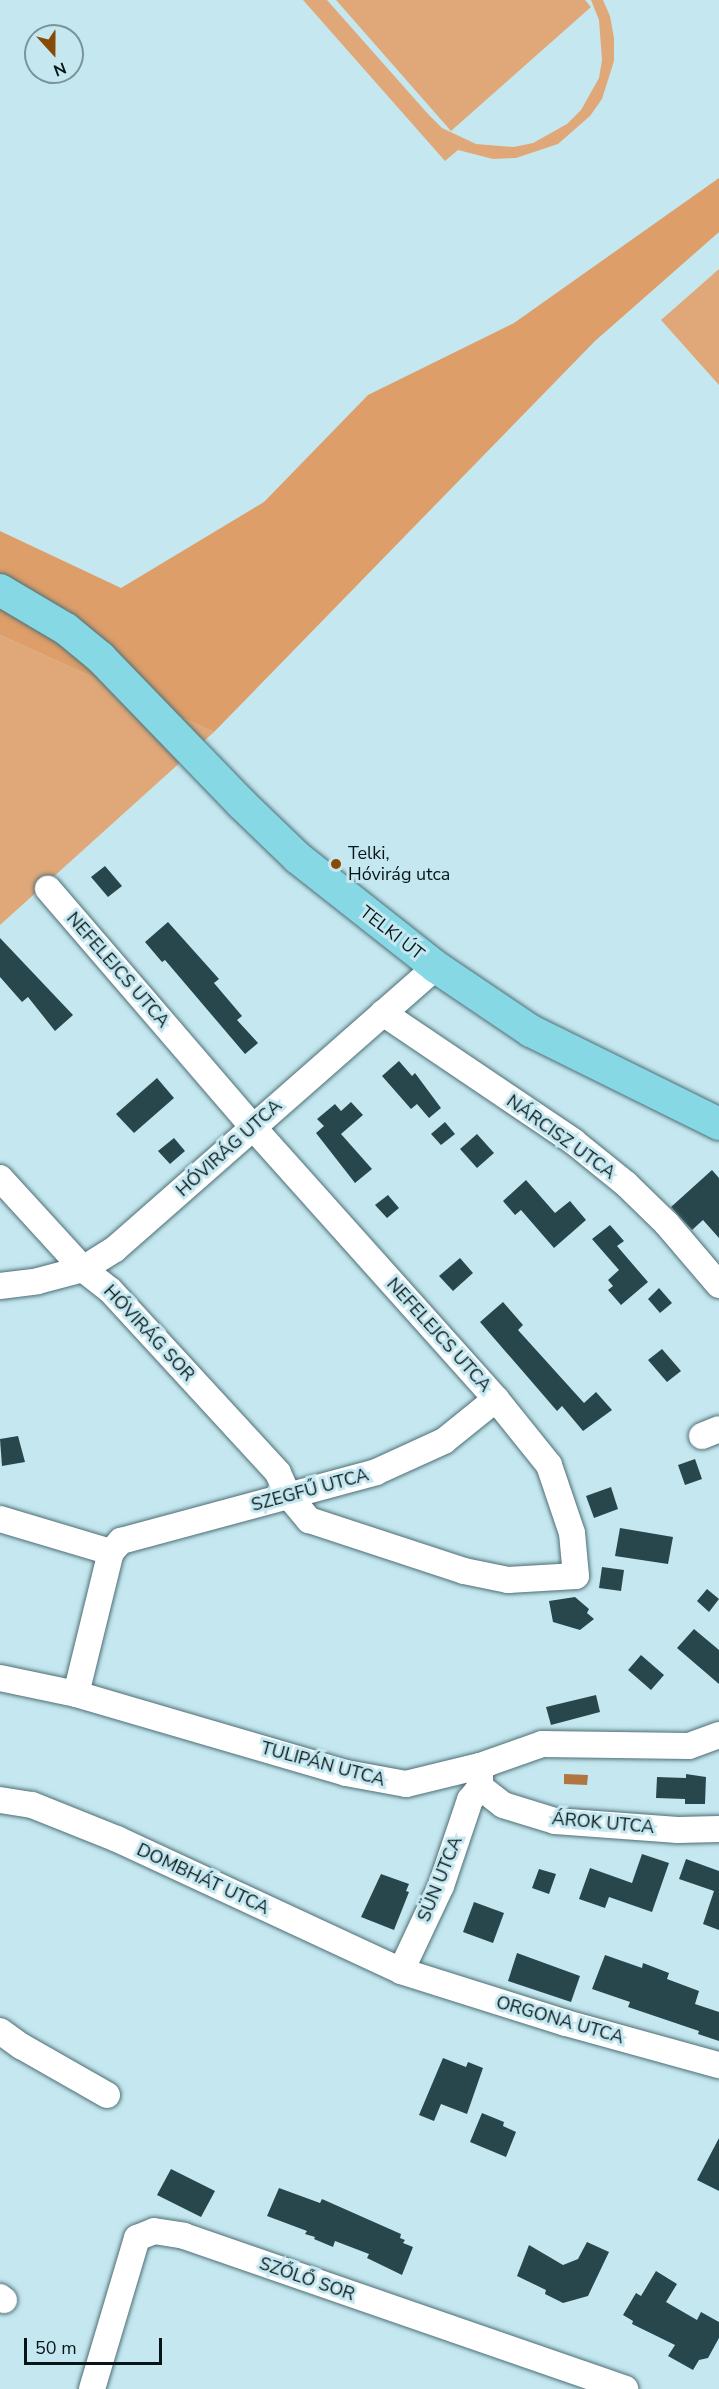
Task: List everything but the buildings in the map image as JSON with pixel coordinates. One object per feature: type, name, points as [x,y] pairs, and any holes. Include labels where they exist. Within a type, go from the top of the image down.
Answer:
[{"type":"main road","name":"TELKI ÚT","points":[[0,590],[66,630],[101,658],[241,803],[298,858],[436,967],[531,1031],[719,1124]]},
{"type":"street","name":"NEFELEJCS UTCA","points":[[48,889],[252,1126],[496,1399],[549,1465],[572,1533],[576,1576],[508,1580],[464,1571],[309,1521],[288,1495]]},
{"type":"street","name":"HÓVIRÁG UTCA","points":[[0,1286],[38,1281],[83,1269],[115,1249],[252,1126],[436,967]]},
{"type":"street","name":"NÁRCISZ UTCA","points":[[383,1013],[574,1142],[626,1185],[667,1224],[719,1285]]},
{"type":"street","name":"HÓVIRÁG SOR","points":[[0,1178],[83,1269],[110,1290],[278,1473],[288,1495]]},
{"type":"street","name":"SZEGFŰ UTCA","points":[[111,1552],[121,1541],[376,1472],[444,1441],[496,1399]]},
{"type":"street","points":[[0,1520],[111,1552],[76,1694]]},
{"type":"street","name":"TULIPÁN UTCA","points":[[0,1678],[76,1694],[346,1773],[406,1784],[480,1777],[542,1744],[689,1746],[719,1735]]},
{"type":"street","name":"ÁROK UTCA","points":[[480,1777],[503,1805],[555,1821],[678,1830],[719,1829]]},
{"type":"street","name":"SÜN UTCA","points":[[401,1971],[441,1886],[480,1777]]},
{"type":"street","name":"DOMBHÁT UTCA","points":[[0,1800],[32,1804],[117,1839],[401,1971]]},
{"type":"street","name":"ORGONA UTCA","points":[[401,1971],[566,2023],[719,2065]]},
{"type":"street","points":[[0,2031],[21,2046],[106,2095]]},
{"type":"street","name":"SZŐLŐ SOR","points":[[92,2389],[137,2238],[154,2231],[184,2236],[625,2389]]},
{"type":"shaded area","points":[[303,0],[327,0],[442,128],[476,144],[514,147],[533,143],[567,124],[581,110],[599,78],[602,60],[599,20],[591,0],[603,0],[610,16],[614,38],[614,61],[602,99],[590,116],[558,144],[516,158],[493,159],[458,150],[445,161]]},
{"type":"shaded area","points":[[336,0],[585,0],[591,7],[451,131]]},
{"type":"shaded area","points":[[719,178],[719,232],[595,341],[214,732],[0,635],[0,531],[121,588],[264,502],[368,395],[514,323]]},
{"type":"shaded area","points":[[719,269],[719,385],[661,320]]},
{"type":"shaded area","points":[[0,635],[214,732],[0,925]]},
{"type":"shaded area","points":[[564,1774],[588,1775],[587,1785],[564,1784]]},
{"type":"place","name":"Telki, Hóvirág utca","points":[[336,864]]}]
